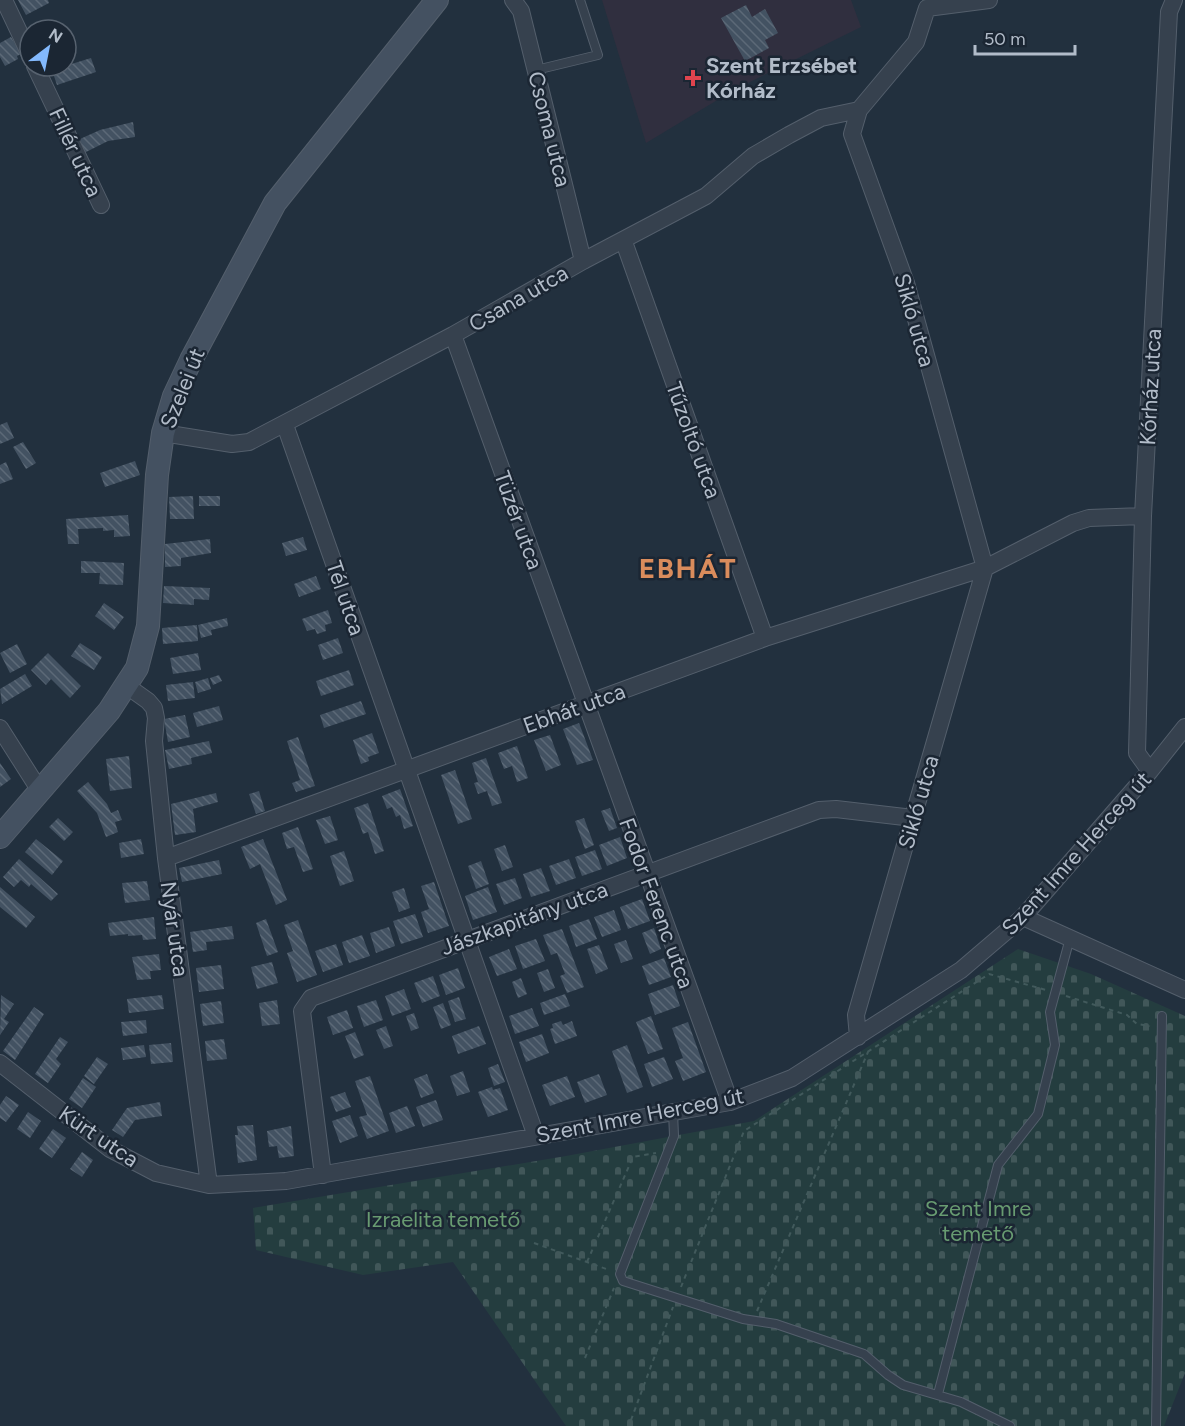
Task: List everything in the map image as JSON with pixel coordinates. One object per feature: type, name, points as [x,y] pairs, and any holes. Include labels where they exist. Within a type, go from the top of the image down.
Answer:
[{"type":"main road","name":"Szelei út","points":[[0,837],[109,711],[127,686],[142,655],[148,626],[157,475],[163,433],[174,396],[191,360],[275,203],[437,0]]},
{"type":"street","points":[[4,0],[18,30]]},
{"type":"street","name":"Csoma utca","points":[[513,0],[521,10],[583,261]]},
{"type":"street","points":[[859,110],[916,42],[927,8],[989,0]]},
{"type":"street","name":"Kórház utca","points":[[1150,771],[1137,753],[1143,516],[1169,12],[1174,0]]},
{"type":"street","name":"Fillér utca","points":[[41,78],[101,205]]},
{"type":"street","name":"Csana utca","points":[[163,433],[232,444],[249,442],[453,335],[583,261],[624,242],[706,196],[753,156],[789,135],[821,118],[859,110]]},
{"type":"street","name":"Sikló utca","points":[[858,1037],[856,1015],[985,567],[906,283],[852,134],[853,122],[859,110]]},
{"type":"street","name":"Tűzoltó utca","points":[[624,242],[765,638]]},
{"type":"street","name":"Tüzér utca","points":[[453,335],[585,704]]},
{"type":"street","name":"Tél utca","points":[[285,425],[536,1136]]},
{"type":"street","points":[[985,567],[1072,523],[1089,518],[1143,516]]},
{"type":"street","name":"Ebhát utca","points":[[166,858],[765,638],[985,567]]},
{"type":"street","name":"Nyár utca","points":[[127,686],[154,708],[154,741],[166,858],[210,1185]]},
{"type":"street","name":"Fodor Ferenc utca","points":[[585,704],[730,1102]]},
{"type":"street","name":"Szent Imre Herceg út","points":[[210,1185],[285,1181],[323,1175],[730,1102],[792,1078],[961,969],[1023,917],[1150,771],[1185,727]]},
{"type":"street","points":[[0,728],[40,791]]},
{"type":"street","name":"Jászkapitány utca","points":[[323,1175],[302,1011],[311,998],[819,810],[836,809],[913,818]]},
{"type":"street","points":[[1023,917],[1185,990]]},
{"type":"street","name":"Kürt utca","points":[[0,1063],[110,1149],[156,1173],[210,1185]]},
{"type":"lane","points":[[536,70],[598,55],[580,0]]},
{"type":"lane","points":[[938,1394],[998,1165],[1038,1114],[1055,1045],[1050,1012],[1070,938]]},
{"type":"lane","points":[[1156,1426],[1162,1016]]},
{"type":"lane","points":[[673,1112],[674,1136],[620,1275],[623,1281],[753,1320],[776,1324],[864,1354],[903,1385],[962,1402],[1010,1426]]},
{"type":"path","points":[[631,1420],[676,1298],[744,1131],[989,974],[1126,1015],[1137,1024],[1162,1028]]},
{"type":"path","points":[[753,1320],[868,1052]]},
{"type":"path","points":[[587,1262],[633,1157],[669,1151]]},
{"type":"path","points":[[534,1243],[620,1275],[585,1358]]},
{"type":"shaded area","name":"Szent Erzsébet Kórház","points":[[602,0],[851,0],[861,27],[734,90],[646,143]]},
{"type":"green space","name":"Szent Imre temető","points":[[1018,949],[1091,974],[1185,1016],[1185,1373],[1164,1426],[566,1426],[453,1262],[363,1275],[256,1250],[253,1208],[566,1156],[754,1121]]},
{"type":"building","points":[[18,0],[48,0],[49,3],[26,15]]},
{"type":"building","points":[[746,5],[752,17],[765,9],[778,33],[765,40],[769,48],[745,61],[721,18]]},
{"type":"building","points":[[11,37],[18,49],[18,59],[5,66],[0,57],[0,43]]},
{"type":"building","points":[[91,58],[96,72],[78,78],[78,62]]},
{"type":"building","points":[[55,78],[78,78],[57,85]]},
{"type":"building","points":[[133,122],[135,137],[108,141],[84,153],[80,139],[100,130]]},
{"type":"building","points":[[7,422],[14,438],[0,444],[0,425]]},
{"type":"building","points":[[23,442],[36,463],[26,469],[13,447]]},
{"type":"building","points":[[135,461],[140,475],[105,487],[100,473]]},
{"type":"building","points":[[6,462],[13,479],[0,484],[0,465]]},
{"type":"building","points":[[193,496],[194,519],[170,519],[169,497]]},
{"type":"building","points":[[199,496],[220,496],[220,506],[199,506]]},
{"type":"building","points":[[128,515],[130,536],[114,537],[114,530],[103,531],[103,528],[78,529],[79,544],[68,544],[66,519]]},
{"type":"building","points":[[303,537],[307,550],[286,556],[282,543]]},
{"type":"building","points":[[210,539],[211,553],[181,558],[181,566],[165,567],[165,544]]},
{"type":"building","points":[[81,561],[124,563],[123,585],[99,584],[100,573],[81,573]]},
{"type":"building","points":[[316,576],[321,589],[299,597],[294,584]]},
{"type":"building","points":[[164,586],[210,588],[209,600],[194,599],[194,605],[163,603]]},
{"type":"building","points":[[104,603],[124,617],[114,630],[95,616]]},
{"type":"building","points":[[328,610],[332,623],[325,625],[326,631],[317,634],[315,629],[307,631],[302,619]]},
{"type":"building","points":[[227,618],[228,626],[211,630],[212,635],[201,638],[198,625]]},
{"type":"building","points":[[197,625],[198,641],[163,644],[162,628]]},
{"type":"building","points":[[338,638],[343,653],[323,660],[318,645]]},
{"type":"building","points":[[80,643],[102,657],[94,670],[71,656]]},
{"type":"building","points":[[17,644],[27,664],[10,673],[0,653]]},
{"type":"building","points":[[48,653],[81,686],[70,698],[51,679],[46,685],[31,670]]},
{"type":"building","points":[[198,653],[201,670],[173,674],[170,658]]},
{"type":"building","points":[[349,670],[354,685],[321,696],[316,681]]},
{"type":"building","points":[[25,674],[32,686],[2,704],[0,689]]},
{"type":"building","points":[[219,675],[222,681],[213,685],[210,678]]},
{"type":"building","points":[[208,678],[211,689],[198,693],[195,682]]},
{"type":"building","points":[[193,682],[195,698],[168,701],[166,685]]},
{"type":"building","points":[[361,701],[366,714],[324,728],[320,715]]},
{"type":"building","points":[[219,706],[223,720],[197,727],[193,713]]},
{"type":"building","points":[[185,715],[190,737],[168,742],[164,719]]},
{"type":"building","points":[[579,723],[593,760],[577,765],[563,729]]},
{"type":"building","points":[[372,733],[379,753],[368,757],[369,761],[361,764],[353,740]]},
{"type":"building","points":[[550,735],[561,765],[546,771],[534,740]]},
{"type":"building","points":[[298,737],[315,786],[296,792],[292,783],[300,780],[287,741]]},
{"type":"building","points":[[209,741],[212,753],[191,758],[192,764],[169,769],[165,750]]},
{"type":"building","points":[[517,746],[528,778],[517,782],[512,766],[504,769],[498,753]]},
{"type":"building","points":[[129,756],[132,788],[110,791],[106,759]]},
{"type":"building","points":[[486,758],[502,803],[492,806],[487,791],[478,794],[474,783],[478,782],[472,763]]},
{"type":"building","points":[[0,763],[11,779],[0,787]]},
{"type":"building","points":[[455,770],[472,819],[458,824],[441,775]]},
{"type":"building","points":[[88,782],[107,804],[111,813],[118,810],[122,820],[115,822],[118,832],[106,837],[97,813],[77,791]]},
{"type":"building","points":[[400,789],[413,826],[404,829],[400,815],[396,817],[392,807],[387,809],[382,796]]},
{"type":"building","points":[[259,791],[265,811],[256,814],[249,794]]},
{"type":"building","points":[[216,793],[218,802],[193,809],[196,832],[175,835],[171,804]]},
{"type":"building","points":[[368,803],[384,851],[375,854],[368,832],[363,834],[354,808]]},
{"type":"building","points":[[610,808],[617,828],[609,831],[601,811]]},
{"type":"building","points":[[330,816],[338,840],[325,844],[316,820]]},
{"type":"building","points":[[58,818],[73,832],[64,841],[49,827]]},
{"type":"building","points":[[584,818],[594,845],[585,849],[575,821]]},
{"type":"building","points":[[298,827],[313,869],[303,872],[294,847],[287,849],[282,833]]},
{"type":"building","points":[[620,837],[627,858],[607,866],[599,845]]},
{"type":"building","points":[[36,839],[63,861],[52,875],[25,852]]},
{"type":"building","points":[[141,839],[144,854],[121,858],[119,843]]},
{"type":"building","points":[[263,839],[287,900],[276,905],[260,864],[250,869],[241,847]]},
{"type":"building","points":[[505,845],[513,867],[502,871],[494,849]]},
{"type":"building","points":[[595,850],[602,869],[582,876],[575,857]]},
{"type":"building","points":[[344,851],[354,881],[340,886],[330,856]]},
{"type":"building","points":[[19,859],[58,894],[51,901],[31,884],[29,887],[21,880],[14,887],[3,877]]},
{"type":"building","points":[[569,859],[576,878],[556,885],[549,866]]},
{"type":"building","points":[[219,860],[222,874],[182,882],[179,868]]},
{"type":"building","points":[[481,861],[489,884],[476,889],[468,866]]},
{"type":"building","points":[[541,868],[550,891],[531,897],[523,874]]},
{"type":"building","points":[[515,878],[522,898],[504,905],[496,884]]},
{"type":"building","points":[[147,881],[150,900],[125,903],[122,883]]},
{"type":"building","points":[[434,882],[449,926],[428,933],[421,912],[429,909],[421,886]]},
{"type":"building","points":[[0,887],[35,917],[26,928],[0,907]]},
{"type":"building","points":[[488,887],[497,912],[473,920],[465,896]]},
{"type":"building","points":[[404,888],[410,908],[399,912],[392,892]]},
{"type":"building","points":[[642,899],[650,921],[628,929],[620,907]]},
{"type":"building","points":[[614,910],[621,930],[602,937],[594,917]]},
{"type":"building","points":[[415,914],[423,937],[401,944],[393,921]]},
{"type":"building","points":[[154,917],[156,939],[143,940],[142,935],[128,936],[128,934],[110,936],[108,923]]},
{"type":"building","points":[[266,919],[278,952],[267,956],[256,923]]},
{"type":"building","points":[[589,919],[597,939],[576,947],[569,926]]},
{"type":"building","points":[[298,920],[317,975],[297,982],[287,953],[293,951],[284,925]]},
{"type":"building","points":[[232,926],[234,939],[206,942],[207,950],[193,952],[190,932]]},
{"type":"building","points":[[389,927],[395,946],[376,953],[370,933]]},
{"type":"building","points":[[654,928],[661,949],[650,954],[642,933]]},
{"type":"building","points":[[562,929],[584,987],[567,993],[560,976],[565,974],[557,953],[551,955],[543,935]]},
{"type":"building","points":[[362,935],[370,956],[349,963],[342,942]]},
{"type":"building","points":[[536,939],[545,961],[523,969],[515,946]]},
{"type":"building","points":[[626,940],[633,959],[621,963],[614,944]]},
{"type":"building","points":[[336,944],[343,965],[323,972],[315,951]]},
{"type":"building","points":[[599,945],[608,969],[596,974],[587,949]]},
{"type":"building","points":[[509,949],[517,969],[497,976],[489,957]]},
{"type":"building","points":[[159,954],[161,970],[150,971],[151,979],[137,980],[132,957]]},
{"type":"building","points":[[664,958],[671,977],[649,985],[642,966]]},
{"type":"building","points":[[272,962],[278,983],[257,989],[251,967]]},
{"type":"building","points":[[221,965],[224,989],[199,992],[196,968]]},
{"type":"building","points":[[458,968],[465,988],[446,995],[439,975]]},
{"type":"building","points":[[548,969],[555,988],[544,992],[537,973]]},
{"type":"building","points":[[433,976],[440,996],[422,1003],[414,983]]},
{"type":"building","points":[[521,978],[527,994],[518,998],[512,982]]},
{"type":"building","points":[[673,985],[680,1006],[655,1015],[648,994]]},
{"type":"building","points":[[404,989],[411,1009],[392,1016],[385,996]]},
{"type":"building","points":[[565,994],[570,1006],[544,1015],[540,1003]]},
{"type":"building","points":[[1,995],[14,1004],[4,1019],[9,1022],[0,1035]]},
{"type":"building","points":[[162,995],[164,1009],[129,1013],[127,999]]},
{"type":"building","points":[[459,997],[466,1019],[455,1022],[448,1001]]},
{"type":"building","points":[[277,1000],[280,1024],[262,1026],[259,1003]]},
{"type":"building","points":[[376,1000],[383,1020],[364,1027],[357,1006]]},
{"type":"building","points":[[221,1001],[224,1023],[203,1026],[200,1004]]},
{"type":"building","points":[[443,1003],[451,1025],[441,1029],[433,1007]]},
{"type":"building","points":[[34,1007],[44,1014],[15,1060],[3,1051]]},
{"type":"building","points":[[532,1008],[539,1026],[515,1034],[509,1016]]},
{"type":"building","points":[[347,1010],[353,1028],[333,1035],[327,1017]]},
{"type":"building","points":[[414,1013],[419,1028],[411,1031],[406,1016]]},
{"type":"building","points":[[651,1016],[663,1049],[648,1054],[636,1022]]},
{"type":"building","points":[[146,1020],[147,1033],[123,1036],[121,1022]]},
{"type":"building","points":[[561,1021],[563,1025],[572,1021],[577,1036],[555,1044],[550,1029],[553,1028],[552,1024]]},
{"type":"building","points":[[688,1022],[706,1072],[683,1081],[675,1061],[683,1058],[672,1028]]},
{"type":"building","points":[[386,1026],[393,1046],[384,1049],[376,1030]]},
{"type":"building","points":[[479,1026],[486,1044],[458,1054],[452,1036]]},
{"type":"building","points":[[355,1032],[364,1055],[354,1059],[345,1036]]},
{"type":"building","points":[[542,1034],[549,1053],[526,1062],[519,1042]]},
{"type":"building","points":[[60,1037],[68,1042],[56,1059],[61,1064],[48,1083],[35,1074]]},
{"type":"building","points":[[224,1039],[227,1059],[207,1061],[205,1041]]},
{"type":"building","points":[[171,1043],[173,1062],[151,1064],[149,1045]]},
{"type":"building","points":[[144,1045],[146,1057],[123,1060],[121,1048]]},
{"type":"building","points":[[627,1045],[643,1087],[627,1093],[612,1051]]},
{"type":"building","points":[[97,1057],[108,1064],[94,1084],[84,1076]]},
{"type":"building","points":[[664,1057],[673,1079],[652,1087],[644,1064]]},
{"type":"building","points":[[498,1064],[505,1082],[494,1086],[488,1068]]},
{"type":"building","points":[[463,1071],[470,1092],[457,1096],[450,1076]]},
{"type":"building","points":[[427,1074],[434,1093],[421,1098],[414,1079]]},
{"type":"building","points":[[599,1074],[607,1095],[585,1103],[577,1082]]},
{"type":"building","points":[[370,1076],[389,1131],[367,1139],[359,1117],[367,1115],[355,1081]]},
{"type":"building","points":[[567,1076],[575,1097],[550,1106],[542,1085]]},
{"type":"building","points":[[83,1078],[96,1087],[82,1108],[69,1099]]},
{"type":"building","points":[[492,1087],[493,1090],[500,1088],[508,1110],[488,1117],[478,1092]]},
{"type":"building","points":[[345,1092],[351,1107],[336,1112],[330,1097]]},
{"type":"building","points":[[6,1096],[19,1105],[6,1122],[0,1118],[0,1105]]},
{"type":"building","points":[[436,1100],[443,1120],[423,1127],[416,1107]]},
{"type":"building","points":[[160,1102],[162,1116],[135,1120],[123,1137],[112,1130],[127,1108]]},
{"type":"building","points":[[407,1106],[415,1126],[396,1133],[389,1113]]},
{"type":"building","points":[[28,1112],[41,1121],[30,1138],[17,1129]]},
{"type":"building","points":[[350,1115],[358,1136],[340,1143],[332,1121]]},
{"type":"building","points":[[253,1125],[257,1160],[238,1163],[235,1135],[238,1135],[237,1126]]},
{"type":"building","points":[[291,1126],[294,1156],[279,1158],[277,1146],[269,1147],[267,1131]]},
{"type":"building","points":[[53,1129],[66,1138],[52,1158],[39,1149]]},
{"type":"building","points":[[82,1152],[93,1160],[82,1177],[70,1169]]},
{"type":"place","name":"Szent Erzsébet Kórház","points":[[693,78]]},
{"type":"district","name":"EBHÁT","points":[[688,568]]},
{"type":"park label","name":"Izraelita temető","points":[[443,1219]]}]
